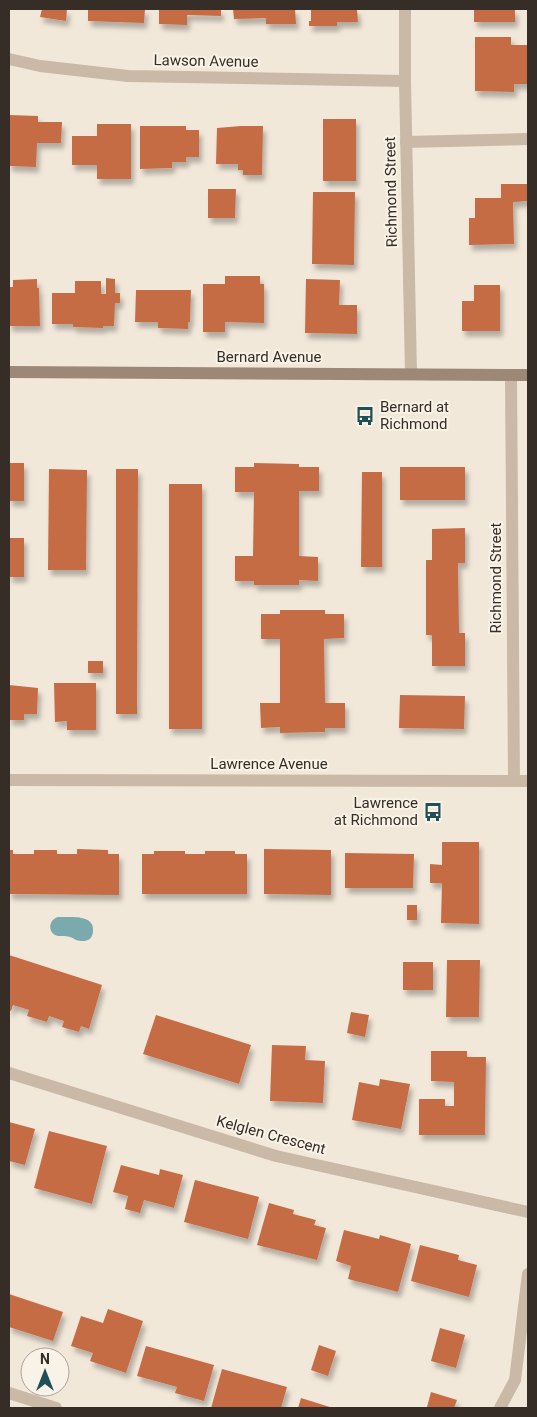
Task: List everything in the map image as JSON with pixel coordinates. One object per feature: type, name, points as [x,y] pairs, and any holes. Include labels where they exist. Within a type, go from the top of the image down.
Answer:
[{"type":"street","name":"Richmond Street","points":[[405,9],[411,374]]},
{"type":"street","name":"Lawson Avenue","points":[[9,59],[40,66],[128,76],[405,82]]},
{"type":"street","points":[[406,142],[528,139]]},
{"type":"street","name":"Bernard Avenue","points":[[9,372],[528,375]]},
{"type":"street","name":"Richmond Street","points":[[511,375],[514,781]]},
{"type":"street","name":"Lawrence Avenue","points":[[9,780],[528,780]]},
{"type":"street","name":"Kelglen Crescent","points":[[9,1073],[276,1156],[528,1212]]},
{"type":"street","points":[[500,1408],[515,1380],[528,1274]]},
{"type":"street","points":[[9,1393],[56,1408]]},
{"type":"water","points":[[78,917],[89,921],[93,926],[92,936],[86,941],[79,941],[68,936],[57,936],[50,928],[55,918]]},
{"type":"building","points":[[42,9],[67,9],[66,21],[40,17]]},
{"type":"building","points":[[88,9],[145,9],[144,23],[88,21]]},
{"type":"building","points":[[159,9],[221,9],[221,16],[187,15],[187,25],[159,24]]},
{"type":"building","points":[[233,9],[295,9],[296,24],[266,24],[266,18],[234,19]]},
{"type":"building","points":[[311,9],[357,9],[358,22],[337,22],[337,26],[309,26]]},
{"type":"building","points":[[474,9],[515,9],[515,22],[474,22]]},
{"type":"building","points":[[475,37],[511,37],[511,45],[528,45],[528,84],[514,84],[514,92],[475,91]]},
{"type":"building","points":[[9,115],[38,116],[38,122],[62,122],[61,143],[37,143],[36,167],[9,166]]},
{"type":"building","points":[[323,119],[356,119],[356,181],[323,181]]},
{"type":"building","points":[[97,124],[131,124],[131,179],[97,179],[97,165],[72,165],[72,136],[97,136]]},
{"type":"building","points":[[140,126],[186,126],[186,130],[199,130],[199,157],[186,157],[186,162],[172,162],[172,168],[140,169]]},
{"type":"building","points":[[263,126],[262,175],[243,175],[243,170],[238,170],[238,164],[216,164],[217,128]]},
{"type":"building","points":[[501,184],[528,184],[528,201],[513,202],[514,244],[469,245],[469,218],[475,218],[475,198],[501,198]]},
{"type":"building","points":[[208,189],[236,189],[235,218],[208,218]]},
{"type":"building","points":[[313,192],[355,192],[354,265],[312,264]]},
{"type":"building","points":[[225,276],[260,276],[260,284],[264,284],[264,323],[225,322],[225,332],[203,332],[203,284],[225,284]]},
{"type":"building","points":[[106,278],[115,279],[115,293],[120,293],[120,303],[115,303],[114,326],[103,326],[103,328],[73,327],[73,324],[52,324],[52,293],[75,293],[75,281],[101,281],[101,294],[106,294]]},
{"type":"building","points":[[37,279],[40,326],[9,326],[9,287],[13,287],[13,280]]},
{"type":"building","points":[[306,279],[340,280],[339,305],[357,305],[357,334],[305,333]]},
{"type":"building","points":[[474,285],[500,285],[500,331],[462,331],[462,301],[474,301]]},
{"type":"building","points":[[136,290],[191,290],[188,329],[158,328],[158,322],[135,322]]},
{"type":"building","points":[[9,463],[24,463],[24,501],[9,501]]},
{"type":"building","points":[[254,463],[299,464],[299,467],[319,467],[319,491],[299,491],[299,556],[318,557],[318,581],[299,580],[299,585],[254,585],[254,581],[235,581],[235,556],[253,556],[254,492],[235,492],[235,467],[254,467]]},
{"type":"building","points":[[400,467],[465,467],[465,500],[400,500]]},
{"type":"building","points":[[49,469],[87,470],[86,570],[48,570]]},
{"type":"building","points":[[116,469],[138,469],[137,714],[116,714]]},
{"type":"building","points":[[362,472],[382,472],[382,567],[361,567]]},
{"type":"building","points":[[169,484],[202,484],[202,729],[169,729]]},
{"type":"building","points":[[465,528],[465,563],[458,563],[459,633],[465,633],[465,666],[432,666],[432,635],[426,635],[426,560],[432,560],[432,529]]},
{"type":"building","points":[[9,538],[24,538],[24,577],[9,577]]},
{"type":"building","points":[[280,610],[325,610],[325,614],[344,614],[344,638],[324,639],[325,703],[345,703],[345,728],[325,728],[325,732],[280,733],[280,727],[261,728],[260,703],[280,703],[280,639],[261,639],[261,614],[280,614]]},
{"type":"building","points":[[88,661],[103,661],[103,673],[88,673]]},
{"type":"building","points":[[54,683],[96,683],[96,730],[67,730],[67,721],[55,722]]},
{"type":"building","points":[[9,685],[38,688],[37,714],[24,714],[24,720],[9,720]]},
{"type":"building","points":[[400,695],[465,696],[464,729],[399,728]]},
{"type":"building","points":[[442,842],[479,842],[479,924],[441,923],[442,883],[430,883],[430,864],[442,865]]},
{"type":"building","points":[[77,849],[108,850],[108,854],[119,854],[119,895],[9,894],[9,850],[13,850],[13,854],[34,854],[34,850],[57,850],[57,854],[77,854]]},
{"type":"building","points":[[264,849],[331,850],[331,895],[264,894]]},
{"type":"building","points":[[154,851],[185,851],[185,854],[205,854],[205,851],[235,851],[235,854],[247,854],[247,894],[142,894],[142,854],[154,854]]},
{"type":"building","points":[[345,853],[414,854],[413,888],[345,888]]},
{"type":"building","points":[[407,905],[417,905],[417,920],[407,920]]},
{"type":"building","points":[[9,955],[102,985],[89,1029],[81,1026],[79,1032],[62,1027],[64,1021],[49,1016],[47,1022],[27,1016],[29,1010],[13,1005],[11,1011],[9,1010]]},
{"type":"building","points":[[447,960],[480,960],[479,1017],[446,1017]]},
{"type":"building","points":[[403,962],[433,962],[433,990],[403,990]]},
{"type":"building","points":[[351,1012],[369,1015],[365,1037],[347,1033]]},
{"type":"building","points":[[156,1015],[251,1045],[239,1084],[143,1054]]},
{"type":"building","points":[[272,1045],[306,1046],[305,1060],[325,1061],[323,1103],[270,1101]]},
{"type":"building","points":[[431,1051],[467,1051],[467,1057],[486,1057],[485,1135],[419,1135],[419,1099],[445,1099],[445,1106],[454,1106],[454,1082],[431,1081]]},
{"type":"building","points":[[380,1079],[410,1084],[401,1129],[352,1120],[359,1082],[379,1086]]},
{"type":"building","points":[[9,1122],[35,1129],[25,1165],[9,1161]]},
{"type":"building","points":[[49,1131],[107,1146],[92,1204],[34,1188]]},
{"type":"building","points":[[121,1165],[159,1175],[160,1169],[183,1175],[174,1208],[144,1200],[140,1213],[125,1209],[128,1196],[113,1192]]},
{"type":"building","points":[[195,1180],[259,1197],[248,1239],[184,1222]]},
{"type":"building","points":[[269,1203],[294,1210],[293,1214],[316,1220],[314,1225],[326,1228],[317,1260],[257,1245]]},
{"type":"building","points":[[344,1230],[379,1239],[380,1235],[411,1244],[398,1292],[348,1279],[351,1266],[336,1261]]},
{"type":"building","points":[[420,1245],[459,1255],[458,1260],[477,1265],[469,1297],[411,1281]]},
{"type":"building","points":[[9,1294],[63,1312],[53,1341],[9,1327]]},
{"type":"building","points":[[108,1309],[143,1321],[126,1373],[90,1361],[93,1353],[71,1346],[81,1316],[103,1323]]},
{"type":"building","points":[[440,1328],[465,1335],[456,1368],[431,1361]]},
{"type":"building","points":[[319,1345],[336,1351],[328,1376],[311,1370]]},
{"type":"building","points":[[146,1346],[214,1365],[204,1401],[175,1393],[177,1387],[137,1376]]},
{"type":"building","points":[[222,1369],[287,1387],[281,1408],[211,1408]]},
{"type":"building","points":[[431,1392],[457,1400],[454,1408],[427,1407]]},
{"type":"building","points":[[301,1398],[333,1408],[298,1408]]},
{"type":"place","name":"Bernard at Richmond","points":[[365,416]]},
{"type":"place","name":"Lawrence at Richmond","points":[[433,812]]}]
